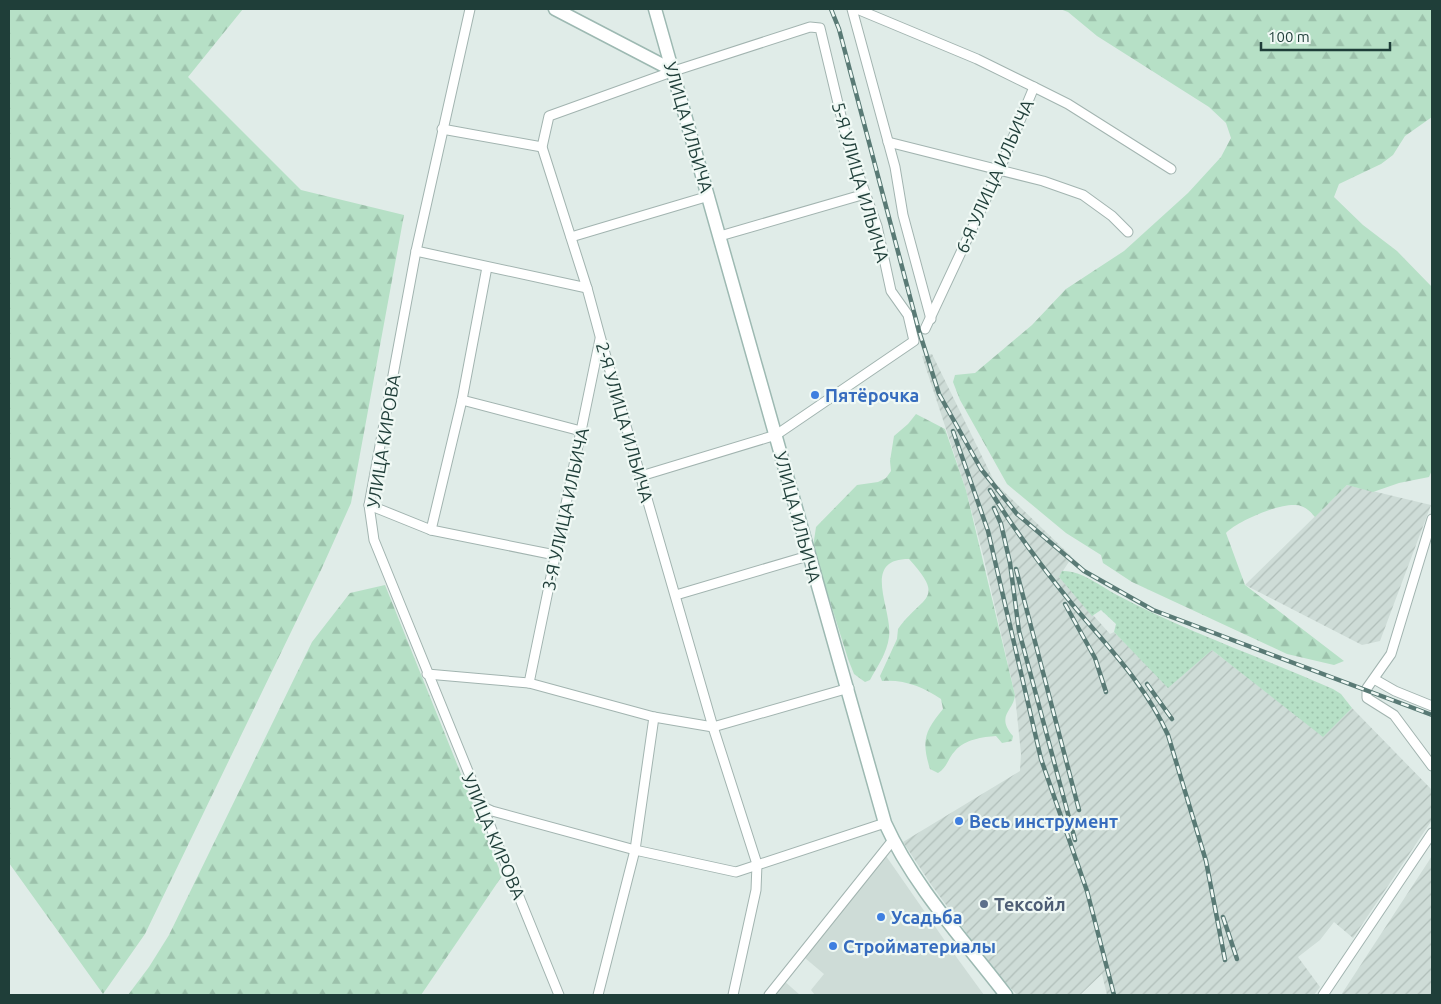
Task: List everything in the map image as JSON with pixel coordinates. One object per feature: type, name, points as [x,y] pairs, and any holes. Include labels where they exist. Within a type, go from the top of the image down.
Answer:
[{"type":"main road","points":[[555,9],[674,71]]},
{"type":"main road","name":"УЛИЦА ИЛЬИЧА","points":[[655,9],[776,435],[808,556],[849,688],[885,823],[893,840],[923,887],[1006,995]]},
{"type":"street","name":"УЛИЦА КИРОВА","points":[[470,9],[416,251],[369,505],[374,540],[559,995]]},
{"type":"street","points":[[852,9],[888,142],[903,215],[931,319]]},
{"type":"street","points":[[857,9],[977,59],[1034,87]]},
{"type":"street","name":"5-Я УЛИЦА ИЛЬИЧА","points":[[674,71],[810,27],[820,28],[848,145],[877,226],[891,291],[908,315],[914,341],[776,435]]},
{"type":"street","points":[[442,128],[542,147],[549,116],[674,71]]},
{"type":"street","name":"6-Я УЛИЦА ИЛЬИЧА","points":[[925,329],[958,254],[999,171],[1034,87],[1068,104],[1171,169]]},
{"type":"street","points":[[888,142],[1043,181],[1084,195],[1112,216],[1128,232]]},
{"type":"street","name":"2-Я УЛИЦА ИЛЬИЧА","points":[[542,147],[588,288],[600,336],[713,728],[757,864],[756,890],[733,995]]},
{"type":"street","points":[[720,236],[865,194]]},
{"type":"street","points":[[571,237],[709,196]]},
{"type":"street","points":[[416,251],[588,288]]},
{"type":"street","points":[[431,530],[462,400],[487,267]]},
{"type":"street","name":"3-Я УЛИЦА ИЛЬИЧА","points":[[529,682],[600,336]]},
{"type":"street","points":[[462,400],[581,431]]},
{"type":"street","points":[[641,476],[776,435]]},
{"type":"street","points":[[369,505],[431,530],[556,555]]},
{"type":"street","points":[[1432,519],[1391,654],[1367,688],[1367,698],[1394,715],[1432,766]]},
{"type":"street","points":[[676,595],[808,556]]},
{"type":"street","points":[[427,674],[529,682],[654,717],[713,728],[849,688]]},
{"type":"street","points":[[1374,679],[1395,691],[1432,706]]},
{"type":"street","points":[[598,995],[635,850],[654,717]]},
{"type":"street","points":[[481,806],[492,811],[635,850],[736,872],[885,823]]},
{"type":"street","points":[[1323,995],[1432,833]]},
{"type":"street","points":[[769,995],[893,840]]},
{"type":"shaded area","points":[[932,354],[995,483],[1072,557],[1059,577],[1110,634],[1114,632],[1168,687],[1212,650],[1323,736],[1352,708],[1432,790],[1432,820],[1353,938],[1334,922],[1320,940],[1298,957],[1320,987],[1314,995],[1107,995],[1102,974],[1080,995],[1017,995],[992,968],[930,883],[903,842],[1020,771],[1021,754],[1015,695],[966,490],[922,356]]},
{"type":"shaded area","points":[[1347,485],[1431,505],[1380,641],[1362,645],[1245,585]]},
{"type":"shaded area","name":"Усадьба","points":[[886,856],[984,995],[815,995],[811,990],[824,974],[805,958],[804,954]]},
{"type":"shaded area","points":[[1432,856],[1432,995],[1341,995]]},
{"type":"shaded area","points":[[783,980],[800,995],[772,995]]},
{"type":"green space","points":[[9,9],[243,9],[188,77],[301,190],[404,215],[351,503],[321,570],[145,934],[103,994],[9,863]]},
{"type":"green space","points":[[1060,9],[1432,9],[1432,117],[1405,136],[1393,155],[1381,164],[1339,184],[1334,197],[1363,225],[1397,251],[1432,287],[1432,470],[1429,477],[1399,483],[1373,492],[1347,485],[1315,517],[1304,507],[1288,505],[1269,510],[1239,523],[1226,533],[1245,585],[1344,661],[1334,665],[1287,654],[1132,582],[1103,563],[1101,555],[1066,533],[1007,484],[960,400],[953,382],[955,375],[975,373],[1032,325],[1066,289],[1124,251],[1188,193],[1221,157],[1231,138],[1226,123],[1209,107],[1097,36],[1068,12]]},
{"type":"green space","points":[[916,414],[945,429],[966,490],[1015,695],[1005,718],[1008,729],[1013,736],[1012,741],[1002,743],[996,736],[969,741],[955,751],[938,773],[930,769],[925,743],[932,724],[943,709],[941,699],[913,685],[898,681],[882,681],[880,676],[897,639],[898,629],[927,597],[929,591],[927,583],[909,559],[894,561],[886,567],[882,576],[882,587],[889,626],[889,637],[881,660],[870,680],[865,682],[854,674],[848,659],[813,547],[816,527],[857,485],[878,482],[886,478],[891,471],[890,461],[894,436]]},
{"type":"green space","points":[[1062,571],[1076,573],[1090,579],[1117,595],[1170,621],[1333,689],[1341,694],[1352,708],[1323,737],[1212,650],[1168,688],[1114,632],[1116,624],[1101,610],[1092,616],[1059,577]]},
{"type":"green space","points":[[385,585],[502,876],[421,995],[128,995],[149,967],[169,935],[312,642],[350,593]]},
{"type":"railway","points":[[831,9],[839,29],[919,331],[939,394],[981,469],[1017,514],[1084,571],[1153,610],[1432,715]]},
{"type":"railway","points":[[953,431],[988,531],[1041,759],[1087,891],[1114,995]]},
{"type":"railway","points":[[990,490],[1039,562],[1137,682],[1159,716],[1168,735],[1206,861],[1225,960]]},
{"type":"railway","points":[[994,508],[1001,524],[1010,563],[1019,631],[1075,840]]},
{"type":"railway","points":[[1016,569],[1079,810]]},
{"type":"railway","points":[[1065,604],[1095,658],[1106,692]]},
{"type":"railway","points":[[1147,684],[1172,719]]},
{"type":"railway","points":[[1223,917],[1237,959]]},
{"type":"place","name":"Пятёрочка","points":[[815,395]]},
{"type":"place","name":"Весь инструмент","points":[[959,821]]},
{"type":"place","name":"Тексойл","points":[[984,904]]},
{"type":"place","name":"Усадьба","points":[[881,917]]},
{"type":"place","name":"Стройматериалы","points":[[833,946]]}]
